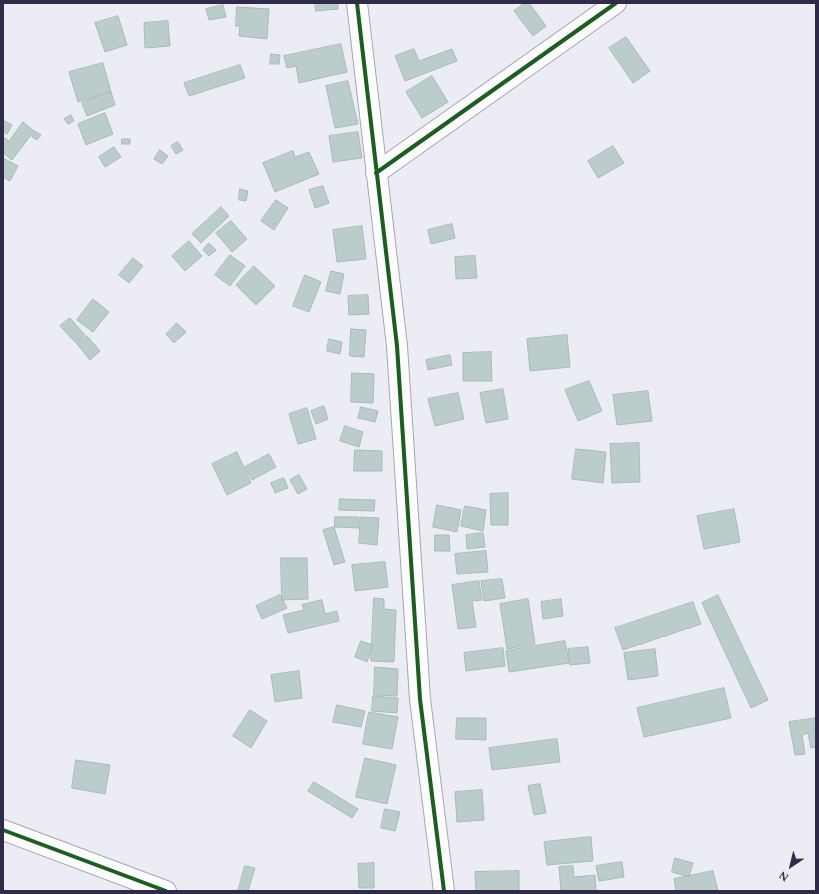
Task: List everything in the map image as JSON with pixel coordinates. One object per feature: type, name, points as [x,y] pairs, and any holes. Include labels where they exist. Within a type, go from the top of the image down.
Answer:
[{"type":"street","points":[[357,3],[397,346],[420,699],[444,891]]},
{"type":"street","points":[[376,173],[616,3]]},
{"type":"street","points":[[3,830],[166,891]]},
{"type":"building","points":[[315,3],[338,3],[338,9],[316,11]]},
{"type":"building","points":[[525,3],[529,3],[546,26],[533,36],[514,11]]},
{"type":"building","points":[[223,5],[226,17],[209,20],[206,9]]},
{"type":"building","points":[[237,7],[269,9],[267,39],[239,36],[240,26],[236,26]]},
{"type":"building","points":[[118,16],[127,45],[105,52],[95,23]]},
{"type":"building","points":[[168,21],[170,46],[145,48],[144,23]]},
{"type":"building","points":[[626,37],[650,71],[633,83],[609,48]]},
{"type":"building","points":[[341,44],[347,72],[299,83],[296,66],[287,68],[284,56]]},
{"type":"building","points":[[414,49],[419,61],[452,49],[457,61],[405,81],[395,56]]},
{"type":"building","points":[[271,54],[280,55],[279,64],[270,64]]},
{"type":"building","points":[[103,63],[111,92],[78,102],[69,72]]},
{"type":"building","points":[[240,65],[245,78],[189,96],[184,83]]},
{"type":"building","points":[[432,76],[448,102],[422,118],[406,92]]},
{"type":"building","points":[[348,81],[358,124],[335,128],[326,86]]},
{"type":"building","points":[[111,92],[115,105],[87,116],[82,103]]},
{"type":"building","points":[[105,113],[113,134],[86,145],[78,124]]},
{"type":"building","points":[[71,115],[74,121],[68,124],[64,119]]},
{"type":"building","points":[[3,120],[12,125],[7,134],[3,131]]},
{"type":"building","points":[[23,122],[34,131],[12,160],[3,153],[3,140],[5,138],[9,141]]},
{"type":"building","points":[[35,131],[41,135],[37,140],[32,137]]},
{"type":"building","points":[[358,132],[362,158],[333,162],[329,136]]},
{"type":"building","points":[[122,139],[130,139],[130,144],[122,144]]},
{"type":"building","points":[[178,142],[183,150],[176,154],[171,146]]},
{"type":"building","points":[[613,146],[624,163],[598,178],[588,161]]},
{"type":"building","points":[[114,147],[121,157],[105,167],[99,157]]},
{"type":"building","points":[[160,150],[168,156],[162,164],[154,159]]},
{"type":"building","points":[[293,151],[295,157],[309,152],[319,174],[275,192],[263,163]]},
{"type":"building","points":[[5,159],[18,166],[10,181],[3,177],[3,164]]},
{"type":"building","points":[[323,186],[329,203],[315,208],[309,190]]},
{"type":"building","points":[[240,189],[248,191],[246,201],[239,200]]},
{"type":"building","points":[[276,200],[288,208],[274,230],[261,221]]},
{"type":"building","points":[[221,207],[229,216],[201,243],[192,234]]},
{"type":"building","points":[[231,221],[247,239],[232,252],[216,233]]},
{"type":"building","points":[[452,224],[455,238],[431,244],[428,230]]},
{"type":"building","points":[[362,226],[366,259],[337,262],[333,230]]},
{"type":"building","points":[[189,241],[202,256],[185,271],[172,256]]},
{"type":"building","points":[[209,243],[216,250],[209,256],[203,250]]},
{"type":"building","points":[[230,255],[245,266],[230,286],[215,275]]},
{"type":"building","points":[[475,256],[477,278],[456,279],[455,257]]},
{"type":"building","points":[[133,258],[143,266],[129,283],[119,275]]},
{"type":"building","points":[[254,266],[275,286],[256,305],[236,285]]},
{"type":"building","points":[[331,271],[344,274],[340,294],[326,291]]},
{"type":"building","points":[[305,275],[321,282],[309,312],[293,306]]},
{"type":"building","points":[[368,295],[369,314],[349,315],[348,296]]},
{"type":"building","points":[[93,299],[109,312],[93,332],[77,320]]},
{"type":"building","points":[[70,318],[85,335],[76,343],[60,326]]},
{"type":"building","points":[[177,323],[186,332],[174,343],[166,334]]},
{"type":"building","points":[[351,329],[366,330],[364,357],[350,356]]},
{"type":"building","points":[[567,335],[570,367],[530,371],[527,339]]},
{"type":"building","points":[[87,336],[100,351],[90,360],[77,344]]},
{"type":"building","points":[[329,339],[342,342],[340,354],[327,351]]},
{"type":"building","points":[[491,352],[492,381],[463,381],[463,353]]},
{"type":"building","points":[[450,355],[452,365],[428,370],[426,360]]},
{"type":"building","points":[[352,373],[374,374],[373,403],[351,402]]},
{"type":"building","points":[[589,381],[602,411],[578,421],[565,390]]},
{"type":"building","points":[[503,389],[508,419],[486,423],[480,393]]},
{"type":"building","points":[[648,391],[652,421],[617,425],[613,395]]},
{"type":"building","points":[[458,393],[464,419],[435,426],[428,399]]},
{"type":"building","points":[[324,406],[328,419],[316,424],[311,411]]},
{"type":"building","points":[[361,407],[378,411],[375,422],[358,418]]},
{"type":"building","points":[[307,408],[316,439],[298,444],[289,414]]},
{"type":"building","points":[[345,426],[363,432],[359,447],[340,441]]},
{"type":"building","points":[[639,443],[640,482],[612,483],[610,444]]},
{"type":"building","points":[[576,449],[606,452],[603,483],[572,479]]},
{"type":"building","points":[[355,450],[382,451],[382,471],[354,471]]},
{"type":"building","points":[[237,452],[251,483],[227,495],[212,464]]},
{"type":"building","points":[[269,454],[276,467],[252,480],[245,467]]},
{"type":"building","points":[[299,475],[307,489],[298,494],[290,480]]},
{"type":"building","points":[[284,478],[288,488],[275,493],[271,483]]},
{"type":"building","points":[[508,493],[508,525],[491,525],[490,494]]},
{"type":"building","points":[[340,499],[375,500],[374,511],[339,510]]},
{"type":"building","points":[[437,505],[461,510],[457,532],[433,527]]},
{"type":"building","points":[[465,506],[486,510],[483,531],[461,526]]},
{"type":"building","points":[[734,509],[740,542],[704,549],[697,516]]},
{"type":"building","points":[[335,517],[359,517],[359,528],[335,527]]},
{"type":"building","points":[[361,517],[379,518],[377,545],[359,543]]},
{"type":"building","points":[[334,527],[345,562],[334,565],[323,530]]},
{"type":"building","points":[[483,533],[485,547],[467,549],[466,535]]},
{"type":"building","points":[[435,535],[449,535],[450,551],[435,551]]},
{"type":"building","points":[[486,551],[488,572],[457,574],[455,554]]},
{"type":"building","points":[[281,558],[307,558],[308,599],[282,600]]},
{"type":"building","points":[[385,562],[388,587],[355,591],[352,565]]},
{"type":"building","points":[[502,579],[505,598],[484,601],[481,581]]},
{"type":"building","points":[[479,581],[482,600],[472,601],[476,627],[458,629],[452,585]]},
{"type":"building","points":[[280,595],[287,608],[262,619],[256,606]]},
{"type":"building","points":[[718,595],[768,700],[751,708],[702,603]]},
{"type":"building","points":[[374,598],[384,599],[384,609],[396,610],[394,662],[371,661]]},
{"type":"building","points":[[528,599],[535,644],[507,649],[500,604]]},
{"type":"building","points":[[561,599],[563,616],[543,619],[541,602]]},
{"type":"building","points":[[322,600],[325,614],[337,611],[339,621],[288,633],[283,615],[304,610],[302,605]]},
{"type":"building","points":[[693,602],[701,624],[623,650],[615,628]]},
{"type":"building","points":[[361,641],[373,645],[367,662],[355,657]]},
{"type":"building","points":[[565,641],[569,663],[509,672],[506,651]]},
{"type":"building","points":[[588,647],[590,663],[570,665],[568,649]]},
{"type":"building","points":[[503,648],[505,666],[466,671],[464,653]]},
{"type":"building","points":[[655,649],[658,676],[628,680],[624,653]]},
{"type":"building","points":[[375,667],[398,669],[397,696],[374,695]]},
{"type":"building","points":[[299,671],[302,698],[275,702],[271,675]]},
{"type":"building","points":[[724,688],[731,718],[644,737],[637,708]]},
{"type":"building","points":[[373,696],[398,698],[397,713],[372,711]]},
{"type":"building","points":[[337,705],[365,711],[361,727],[333,722]]},
{"type":"building","points":[[250,710],[267,721],[251,748],[233,736]]},
{"type":"building","points":[[369,712],[398,717],[392,749],[363,744]]},
{"type":"building","points":[[457,718],[486,718],[486,740],[456,739]]},
{"type":"building","points":[[816,718],[816,747],[811,748],[808,733],[802,735],[805,754],[795,755],[789,722]]},
{"type":"building","points":[[557,739],[560,762],[492,770],[489,748]]},
{"type":"building","points":[[365,758],[396,765],[387,804],[356,797]]},
{"type":"building","points":[[76,760],[110,765],[105,794],[72,788]]},
{"type":"building","points":[[314,782],[358,809],[352,818],[308,791]]},
{"type":"building","points":[[540,784],[546,813],[534,815],[528,786]]},
{"type":"building","points":[[482,790],[484,820],[457,822],[455,792]]},
{"type":"building","points":[[385,809],[400,812],[395,831],[381,828]]},
{"type":"building","points":[[591,837],[593,861],[547,865],[544,842]]},
{"type":"building","points":[[675,858],[693,863],[689,877],[672,872]]},
{"type":"building","points":[[622,862],[624,877],[599,881],[596,866]]},
{"type":"building","points":[[374,863],[374,888],[359,888],[358,864]]},
{"type":"building","points":[[245,866],[255,868],[248,891],[238,891]]},
{"type":"building","points":[[573,866],[574,877],[595,875],[596,891],[561,891],[559,867]]},
{"type":"building","points":[[519,871],[519,891],[476,891],[475,872]]},
{"type":"building","points":[[713,871],[718,891],[676,891],[674,879]]},
{"type":"cycle path","points":[[357,3],[397,346],[420,699],[444,891]]},
{"type":"cycle path","points":[[376,173],[616,3]]},
{"type":"cycle path","points":[[3,830],[166,891]]}]
